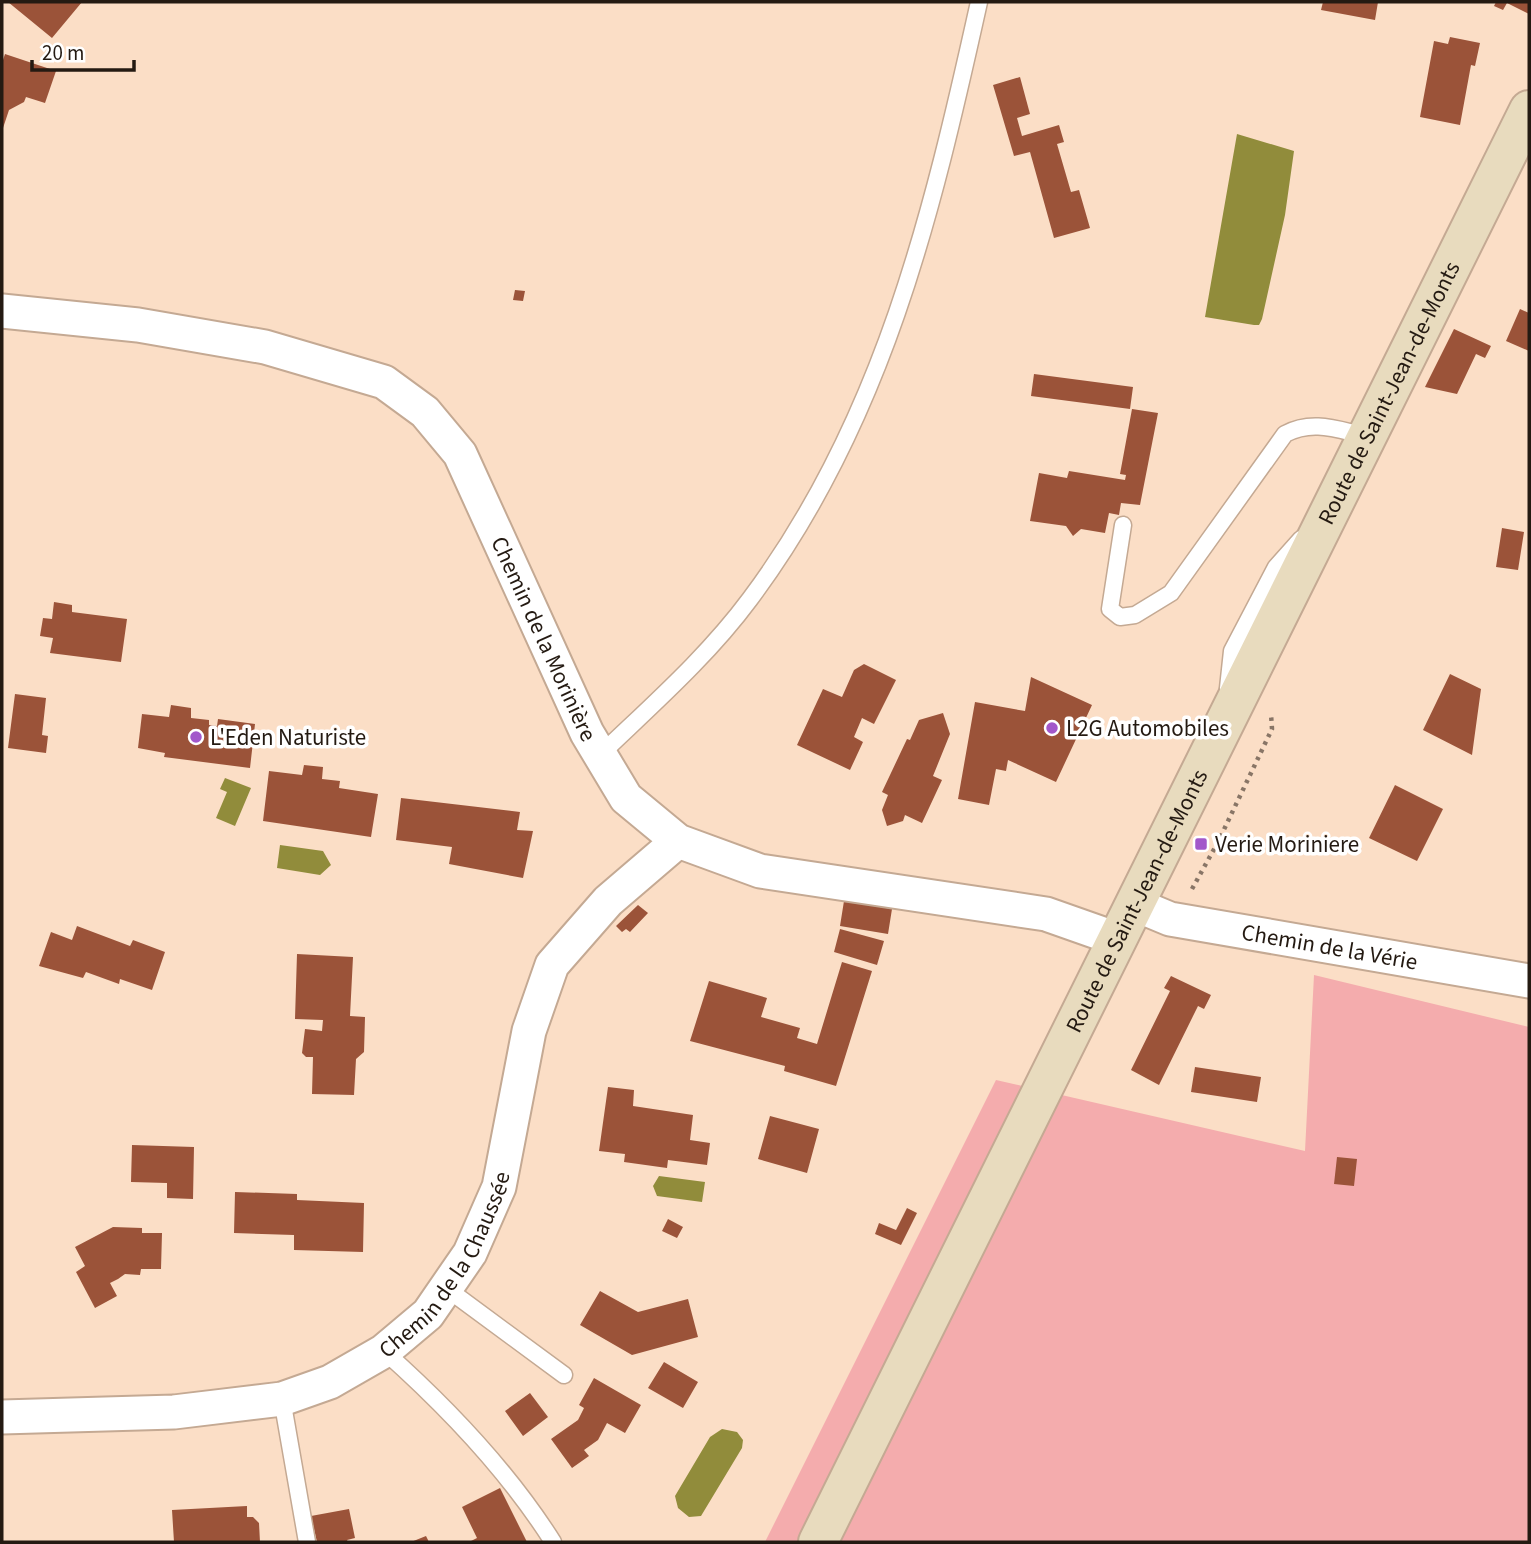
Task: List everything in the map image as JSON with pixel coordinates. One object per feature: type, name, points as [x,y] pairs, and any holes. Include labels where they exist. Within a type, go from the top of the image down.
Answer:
[{"type":"main road","name":"Route de Saint-Jean-de-Monts","points":[[818,1542],[1529,110]]},
{"type":"street","name":"Chemin de la Morinière","points":[[2,311],[138,324],[265,347],[384,382],[425,412],[460,454],[587,733],[626,798],[678,841],[760,871],[1046,914],[1117,939]]},
{"type":"street","name":"Chemin de la Chaussée","points":[[2,1417],[174,1412],[282,1399],[330,1382],[384,1351],[428,1314],[470,1253],[499,1187],[529,1031],[552,965],[607,901],[678,841]]},
{"type":"street","name":"Chemin de la Vérie","points":[[1134,904],[1170,919],[1529,981]]},
{"type":"lane","points":[[600,755],[704,654],[751,599],[807,512],[855,424],[890,340],[929,213],[979,2]]},
{"type":"lane","points":[[1123,525],[1110,609],[1120,617],[1135,615],[1171,593],[1284,434],[1298,427],[1315,425],[1367,436]]},
{"type":"lane","points":[[446,1288],[565,1375]]},
{"type":"lane","points":[[384,1351],[416,1379],[507,1476],[527,1500],[553,1542]]},
{"type":"lane","points":[[282,1399],[307,1542]]},
{"type":"shaded area","points":[[1237,134],[1294,151],[1285,215],[1259,325],[1205,317]]},
{"type":"shaded area","points":[[225,778],[251,788],[235,826],[216,818],[227,792],[220,789]]},
{"type":"shaded area","points":[[280,845],[323,851],[331,865],[320,875],[277,868]]},
{"type":"shaded area","points":[[1314,975],[1529,1027],[1529,1542],[765,1542],[996,1080],[1305,1151]]},
{"type":"shaded area","points":[[659,1176],[705,1182],[702,1202],[657,1196],[653,1186]]},
{"type":"shaded area","points":[[722,1429],[737,1432],[743,1440],[742,1448],[701,1516],[689,1517],[678,1508],[675,1496],[710,1437]]},
{"type":"building","points":[[8,2],[82,2],[52,38]]},
{"type":"building","points":[[1323,2],[1378,2],[1375,20],[1321,10]]},
{"type":"building","points":[[1496,2],[1529,2],[1529,14],[1507,3],[1503,10],[1494,6]]},
{"type":"building","points":[[1450,37],[1480,43],[1475,66],[1471,65],[1460,125],[1420,117],[1434,41],[1448,44]]},
{"type":"building","points":[[5,54],[56,71],[45,103],[26,97],[24,102],[9,110],[2,131],[2,63]]},
{"type":"building","points":[[1020,77],[1030,114],[1017,118],[1022,136],[1059,125],[1064,142],[1057,144],[1071,192],[1079,190],[1090,228],[1054,238],[1030,152],[1014,156],[993,85]]},
{"type":"building","points":[[515,290],[525,291],[523,301],[513,300]]},
{"type":"building","points":[[1520,309],[1529,313],[1529,351],[1506,341]]},
{"type":"building","points":[[1454,329],[1491,346],[1485,358],[1476,354],[1457,394],[1425,387]]},
{"type":"building","points":[[1034,374],[1133,387],[1130,409],[1031,396]]},
{"type":"building","points":[[1132,409],[1158,413],[1140,505],[1121,503],[1119,515],[1109,513],[1105,533],[1081,529],[1073,536],[1066,526],[1030,521],[1039,473],[1067,478],[1069,471],[1125,480],[1126,475],[1120,474]]},
{"type":"building","points":[[1502,528],[1524,532],[1518,570],[1496,567]]},
{"type":"building","points":[[54,602],[72,605],[72,612],[127,619],[121,662],[50,653],[53,638],[40,636],[43,618],[52,619]]},
{"type":"building","points":[[864,664],[896,680],[874,724],[862,718],[854,737],[863,742],[850,770],[797,745],[823,689],[842,697],[854,670]]},
{"type":"building","points":[[1450,674],[1481,689],[1472,755],[1423,730]]},
{"type":"building","points":[[1031,677],[1092,705],[1056,782],[1008,760],[1006,771],[996,769],[989,805],[958,799],[975,702],[1025,711]]},
{"type":"building","points":[[15,694],[46,698],[42,735],[48,736],[46,753],[8,748]]},
{"type":"building","name":"L'Eden Naturiste","points":[[171,705],[191,708],[191,718],[209,720],[209,725],[217,726],[218,719],[255,724],[250,768],[164,757],[165,753],[138,748],[142,714],[169,717]]},
{"type":"building","points":[[943,713],[950,734],[933,776],[942,780],[922,823],[905,815],[903,821],[887,826],[882,810],[888,795],[882,792],[907,739],[910,740],[919,720]]},
{"type":"building","points":[[304,765],[323,767],[322,779],[340,781],[339,788],[378,794],[371,837],[263,821],[269,771],[302,775]]},
{"type":"building","points":[[1395,785],[1443,809],[1417,861],[1369,838]]},
{"type":"building","points":[[401,798],[520,812],[517,830],[533,831],[523,878],[449,864],[452,847],[396,840]]},
{"type":"building","points":[[844,901],[892,909],[888,934],[840,926]]},
{"type":"building","points":[[638,905],[648,913],[630,932],[626,929],[622,932],[616,926]]},
{"type":"building","points":[[77,926],[130,946],[133,940],[165,952],[152,990],[120,979],[119,984],[86,972],[83,978],[39,966],[51,932],[72,940]]},
{"type":"building","points":[[840,929],[884,941],[877,965],[834,952]]},
{"type":"building","points":[[297,954],[353,957],[350,1016],[365,1017],[364,1052],[356,1059],[354,1095],[312,1094],[313,1057],[306,1057],[302,1053],[305,1029],[322,1031],[323,1020],[295,1019]]},
{"type":"building","points":[[842,962],[872,971],[836,1086],[784,1071],[785,1066],[690,1041],[709,981],[767,998],[761,1017],[800,1028],[797,1038],[817,1044]]},
{"type":"building","points":[[1171,976],[1211,995],[1204,1009],[1198,1006],[1159,1085],[1131,1070],[1170,991],[1164,988]]},
{"type":"building","points":[[1195,1067],[1261,1077],[1257,1102],[1191,1092]]},
{"type":"building","points":[[608,1087],[634,1090],[633,1106],[693,1115],[690,1140],[710,1143],[707,1165],[668,1160],[667,1168],[624,1162],[625,1154],[599,1151]]},
{"type":"building","points":[[770,1116],[819,1129],[807,1173],[758,1159]]},
{"type":"building","points":[[132,1145],[194,1147],[193,1199],[167,1198],[167,1183],[131,1182]]},
{"type":"building","points":[[1337,1157],[1357,1159],[1354,1186],[1334,1184]]},
{"type":"building","points":[[235,1192],[297,1194],[297,1200],[364,1203],[363,1252],[294,1250],[294,1235],[234,1233]]},
{"type":"building","points":[[907,1208],[917,1213],[901,1245],[875,1234],[879,1223],[896,1230]]},
{"type":"building","points":[[668,1219],[683,1227],[677,1238],[662,1231]]},
{"type":"building","points":[[113,1227],[142,1228],[142,1233],[162,1233],[161,1269],[141,1269],[140,1275],[125,1274],[110,1283],[117,1296],[95,1308],[76,1272],[85,1266],[75,1247]]},
{"type":"building","points":[[600,1291],[638,1312],[688,1299],[698,1337],[632,1355],[580,1325]]},
{"type":"building","points":[[664,1362],[698,1382],[683,1408],[648,1388]]},
{"type":"building","points":[[594,1378],[641,1405],[625,1433],[607,1423],[598,1440],[584,1450],[589,1456],[572,1468],[551,1439],[578,1420],[584,1408],[579,1405]]},
{"type":"building","points":[[530,1393],[548,1417],[523,1436],[505,1411]]},
{"type":"building","points":[[500,1488],[527,1542],[469,1542],[477,1538],[462,1507]]},
{"type":"building","points":[[247,1506],[247,1517],[253,1517],[259,1523],[260,1542],[174,1542],[172,1510]]},
{"type":"building","points":[[349,1509],[355,1538],[347,1540],[348,1542],[317,1542],[311,1516]]},
{"type":"building","points":[[426,1536],[429,1542],[411,1542]]},
{"type":"place","name":"L2G Automobiles","points":[[1052,728]]},
{"type":"place","name":"L'Eden Naturiste","points":[[196,737]]},
{"type":"place","name":"Verie Moriniere","points":[[1201,844]]}]
